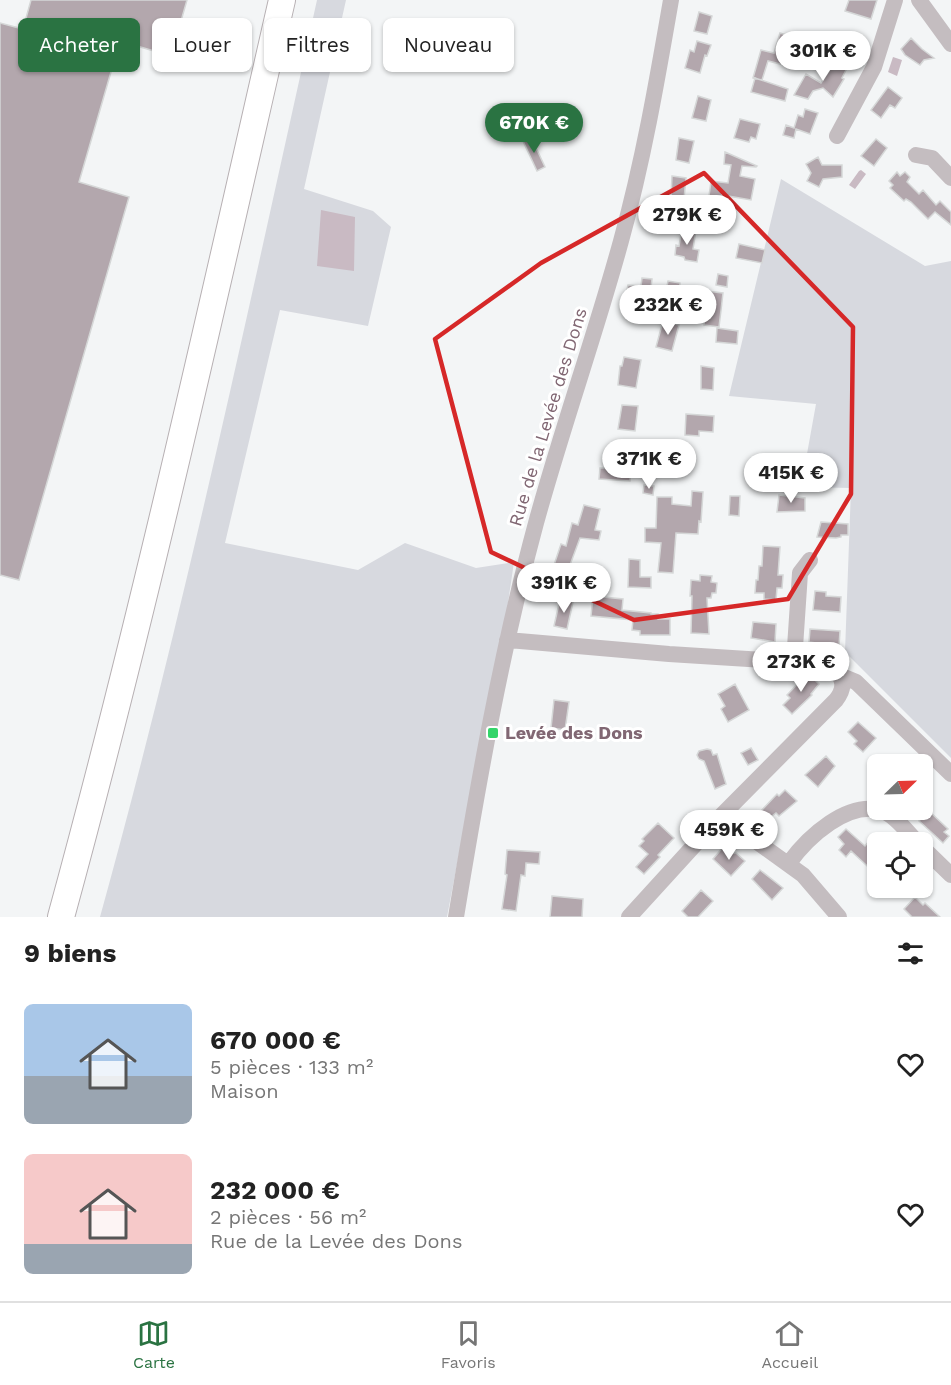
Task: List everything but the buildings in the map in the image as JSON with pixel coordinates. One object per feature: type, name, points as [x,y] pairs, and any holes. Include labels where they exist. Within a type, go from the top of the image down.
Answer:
[{"type":"highway","points":[[61,917],[159,533],[282,0]]},
{"type":"highway","points":[[77,917],[125,736],[183,499],[298,0]]},
{"type":"street","name":"Rue de la Levée des Dons","points":[[456,917],[486,742],[507,640],[537,522],[624,231],[638,176],[671,0]]},
{"type":"street","points":[[837,136],[874,67],[895,0]]},
{"type":"street","points":[[919,0],[948,31]]},
{"type":"street","points":[[916,155],[932,158],[951,178]]},
{"type":"street","points":[[794,662],[800,573],[810,560]]},
{"type":"street","points":[[507,640],[830,666],[839,675],[856,682],[951,774]]},
{"type":"street","points":[[629,917],[721,816],[836,700],[842,690],[839,675]]},
{"type":"street","points":[[789,863],[801,847],[842,815],[854,810],[883,812],[906,832]]},
{"type":"street","points":[[721,816],[789,863],[839,917]]},
{"type":"street","points":[[933,858],[951,875]]},
{"type":"highlighted area","points":[[704,173],[853,327],[851,494],[788,599],[634,620],[491,552],[435,339],[541,263]]},
{"type":"shaded area","points":[[317,0],[346,0],[342,18],[313,18]]},
{"type":"shaded area","points":[[893,57],[902,60],[897,76],[888,72]]},
{"type":"shaded area","points":[[301,72],[330,72],[304,189],[373,211],[391,227],[368,326],[280,310],[225,543],[358,570],[405,543],[476,568],[514,562],[504,630],[491,686],[447,917],[100,917],[160,689],[241,345]]},
{"type":"shaded area","points":[[861,170],[866,174],[855,189],[849,185]]},
{"type":"shaded area","points":[[781,179],[925,266],[951,261],[951,758],[845,652],[851,488],[801,487],[816,404],[729,396]]},
{"type":"shaded area","points":[[321,210],[355,217],[354,271],[317,266]]},
{"type":"place","name":"Levée des Dons","points":[[493,733]]}]
